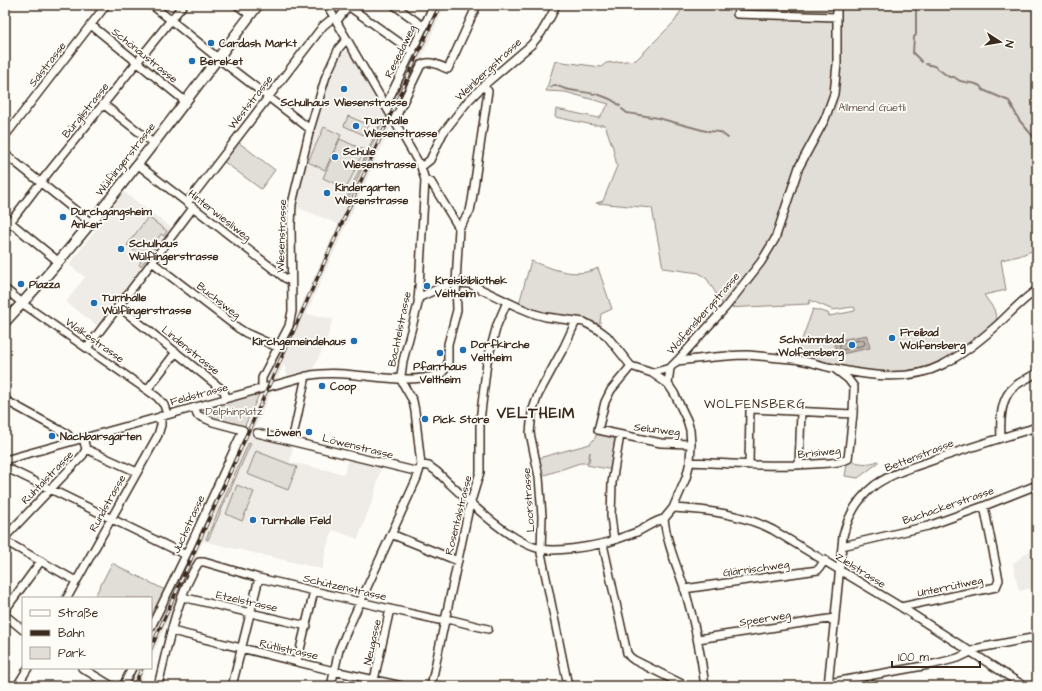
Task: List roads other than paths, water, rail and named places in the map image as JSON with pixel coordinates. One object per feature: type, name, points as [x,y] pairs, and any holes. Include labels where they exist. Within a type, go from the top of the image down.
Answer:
[{"type":"main road","name":"Wülflingerstrasse","points":[[5,322],[59,262],[91,222],[153,144],[258,5]]},
{"type":"street","name":"Salstrasse","points":[[5,136],[106,5]]},
{"type":"street","points":[[152,5],[310,129]]},
{"type":"street","name":"Bürglistrasse","points":[[5,229],[8,220],[40,183],[183,5]]},
{"type":"street","points":[[238,5],[250,15]]},
{"type":"street","name":"Bachtelstrasse","points":[[327,5],[421,167],[425,180],[418,298],[415,316],[403,361],[401,380],[413,401],[420,468]]},
{"type":"street","points":[[348,5],[413,52]]},
{"type":"street","name":"Weststrasse","points":[[187,203],[323,26],[336,19],[348,5]]},
{"type":"street","points":[[394,5],[424,27]]},
{"type":"street","name":"Resedaweg","points":[[385,105],[413,52],[434,5]]},
{"type":"street","points":[[394,121],[421,65],[425,62],[431,62],[448,69],[477,5]]},
{"type":"street","name":"Weinbergstrasse","points":[[421,167],[430,160],[443,133],[468,101],[483,86],[531,45],[541,33],[556,5]]},
{"type":"street","name":"Wolfensbergstrasse","points":[[668,384],[670,368],[725,308],[761,262],[775,239],[799,168],[825,119],[834,94],[836,78],[837,5]]},
{"type":"street","points":[[737,14],[837,17]]},
{"type":"street","name":"Schönaustrasse","points":[[91,25],[185,101]]},
{"type":"street","name":"Wiesenstrasse","points":[[262,388],[262,378],[289,326],[291,319],[292,204],[310,129],[332,61],[338,48],[347,39]]},
{"type":"street","points":[[425,180],[431,182],[459,228],[470,211],[472,201],[488,91],[483,86]]},
{"type":"street","points":[[103,104],[153,144]]},
{"type":"street","points":[[5,154],[91,222]]},
{"type":"street","name":"Hinterwiesliweg","points":[[137,164],[285,278],[291,281]]},
{"type":"street","points":[[87,348],[194,208]]},
{"type":"street","points":[[8,220],[59,262]]},
{"type":"street","name":"Feldstrasse","points":[[5,466],[71,441],[306,376],[324,373],[360,375],[401,380],[440,374],[446,368],[448,362],[448,344],[457,310],[456,283],[459,228]]},
{"type":"street","name":"Buchsweg","points":[[152,262],[238,328],[277,347]]},
{"type":"street","points":[[331,686],[339,650],[359,602],[420,468],[429,466],[500,527],[518,540],[542,549],[583,547],[603,544],[638,532],[658,520],[664,519],[673,508],[686,478],[690,462],[690,430],[679,403],[668,384],[652,373],[632,366],[607,336],[599,330],[584,322],[535,314],[470,284],[456,283],[437,288],[418,298]]},
{"type":"street","name":"Walkestrasse","points":[[5,289],[22,303],[161,400],[165,407],[164,415]]},
{"type":"street","points":[[677,361],[727,356],[747,356],[795,359],[833,368],[878,375],[903,375],[928,371],[946,363],[973,346],[1029,295],[1037,290]]},
{"type":"street","name":"Rosentalstrasse","points":[[431,686],[471,502],[480,472],[480,421],[487,362],[497,325],[507,302]]},
{"type":"street","name":"Lindenstrasse","points":[[118,306],[224,391],[226,398]]},
{"type":"street","name":"Loorstrasse","points":[[568,686],[541,553],[542,516],[540,477],[530,433],[532,412],[538,395],[564,347],[576,321]]},
{"type":"street","points":[[147,390],[176,352]]},
{"type":"street","name":"Selunweg","points":[[632,366],[611,390],[605,402],[598,430],[661,443],[691,444]]},
{"type":"street","points":[[652,373],[670,368]]},
{"type":"street","name":"Brisiweg","points":[[690,462],[749,465],[799,465],[840,462],[848,459],[854,414],[854,387],[848,379],[833,368]]},
{"type":"street","points":[[1001,438],[1002,407],[1007,397],[1014,386],[1037,373]]},
{"type":"street","points":[[292,441],[306,376]]},
{"type":"street","points":[[5,400],[65,433],[71,441]]},
{"type":"street","name":"Juchstrasse","points":[[152,625],[186,555],[243,430],[213,422],[197,415],[195,407]]},
{"type":"street","points":[[749,465],[750,410],[752,409],[854,414]]},
{"type":"street","points":[[799,465],[801,412]]},
{"type":"street","name":"Rundstrasse","points":[[68,597],[159,432],[164,415]]},
{"type":"street","name":"Bettenstrasse","points":[[829,685],[839,569],[845,528],[852,511],[864,495],[875,485],[908,469],[974,446],[1037,427]]},
{"type":"street","name":"Löwenstrasse","points":[[257,433],[420,468]]},
{"type":"street","points":[[614,540],[611,516],[612,483],[620,435]]},
{"type":"street","points":[[83,438],[86,449],[137,472]]},
{"type":"street","name":"Ruhtalstrasse","points":[[5,537],[83,455],[86,449]]},
{"type":"street","points":[[5,466],[186,555]]},
{"type":"street","name":"Buchackerstrasse","points":[[842,546],[928,526],[1037,485]]},
{"type":"street","name":"Unterrütiweg","points":[[901,607],[996,587],[999,580],[984,506]]},
{"type":"street","name":"Zielstrasse","points":[[673,508],[712,511],[736,515],[758,522],[825,560],[1024,686]]},
{"type":"street","points":[[664,519],[674,561],[698,639],[704,686]]},
{"type":"street","points":[[391,534],[458,561]]},
{"type":"street","points":[[5,541],[76,581]]},
{"type":"street","points":[[603,544],[627,653],[630,658],[686,686]]},
{"type":"street","name":"Glärnischweg","points":[[684,590],[818,570],[825,560]]},
{"type":"street","points":[[5,610],[41,561]]},
{"type":"street","name":"Schützenstrasse","points":[[182,597],[195,568],[199,562],[204,562],[259,578],[390,610],[440,620],[452,620],[488,629]]},
{"type":"street","points":[[232,686],[259,578]]},
{"type":"street","points":[[297,662],[314,591]]},
{"type":"street","points":[[158,686],[182,597]]},
{"type":"street","name":"Etzelstrasse","points":[[182,597],[306,626]]},
{"type":"street","name":"Neugasse","points":[[374,680],[390,610]]},
{"type":"street","points":[[5,615],[22,629]]},
{"type":"street","name":"Speerweg","points":[[698,639],[835,618]]},
{"type":"street","name":"Rütlistrasse","points":[[172,631],[242,649],[402,686]]},
{"type":"street","points":[[829,685],[934,664],[958,658],[979,648],[1037,636]]},
{"type":"street","points":[[17,686],[27,669]]},
{"type":"street","points":[[84,669],[112,686]]},
{"type":"street","points":[[123,686],[132,669]]},
{"type":"water","name":"Schwimmbad Wolfensberg","points":[[867,335],[870,348],[837,355],[834,341]]},
{"type":"waterway","points":[[916,5],[916,35],[914,37],[913,53],[922,62]]},
{"type":"waterway","points":[[926,64],[934,66],[949,77],[954,77],[960,81],[976,84],[983,90],[1009,101],[1019,120],[1037,141]]},
{"type":"waterway","points":[[551,87],[555,85],[568,90],[603,96],[609,98],[620,106]]},
{"type":"waterway","points":[[622,109],[627,113],[658,118],[706,131]]},
{"type":"waterway","points":[[708,131],[720,132],[728,138]]},
{"type":"railway","points":[[152,646],[440,5]]},
{"type":"railway","points":[[134,686],[142,669]]},
{"type":"place","name":"Cardash Markt","points":[[211,43]]},
{"type":"place","name":"Bereket","points":[[192,61]]},
{"type":"place","name":"Schulhaus Wiesenstrasse","points":[[344,89]]},
{"type":"place","name":"Turnhalle Wiesenstrasse","points":[[356,126]]},
{"type":"place","name":"Schule Wiesenstrasse","points":[[335,157]]},
{"type":"place","name":"Kindergarten Wiesenstrasse","points":[[327,193]]},
{"type":"place","name":"Durchgangsheim Anker","points":[[63,217]]},
{"type":"place","name":"Schulhaus Wülflingerstrasse","points":[[121,249]]},
{"type":"place","name":"Piazza","points":[[21,284]]},
{"type":"place","name":"Kreisbibliothek Veltheim","points":[[427,286]]},
{"type":"place","name":"Turnhalle Wülflingerstrasse","points":[[94,303]]},
{"type":"place","name":"Freibad Wolfensberg","points":[[892,338]]},
{"type":"place","name":"Kirchgemeindehaus","points":[[354,341]]},
{"type":"place","name":"Schwimmbad Wolfensberg","points":[[852,345]]},
{"type":"place","name":"Dorfkirche Veltheim","points":[[463,350]]},
{"type":"place","name":"Pfarrhaus Veltheim","points":[[440,353]]},
{"type":"place","name":"Coop","points":[[322,386]]},
{"type":"place","name":"Pick Store","points":[[425,419]]},
{"type":"place","name":"Löwen","points":[[309,432]]},
{"type":"place","name":"Nachbarsgarten","points":[[52,436]]},
{"type":"place","name":"Turnhalle Feld","points":[[253,520]]},
{"type":"district","name":"WOLFENSBERG","points":[[755,404]]},
{"type":"district","name":"VELTHEIM","points":[[536,413]]},
{"type":"park label","name":"Allmend Güetli","points":[[872,107]]},
{"type":"park label","name":"Delphinplatz","points":[[234,411]]}]
